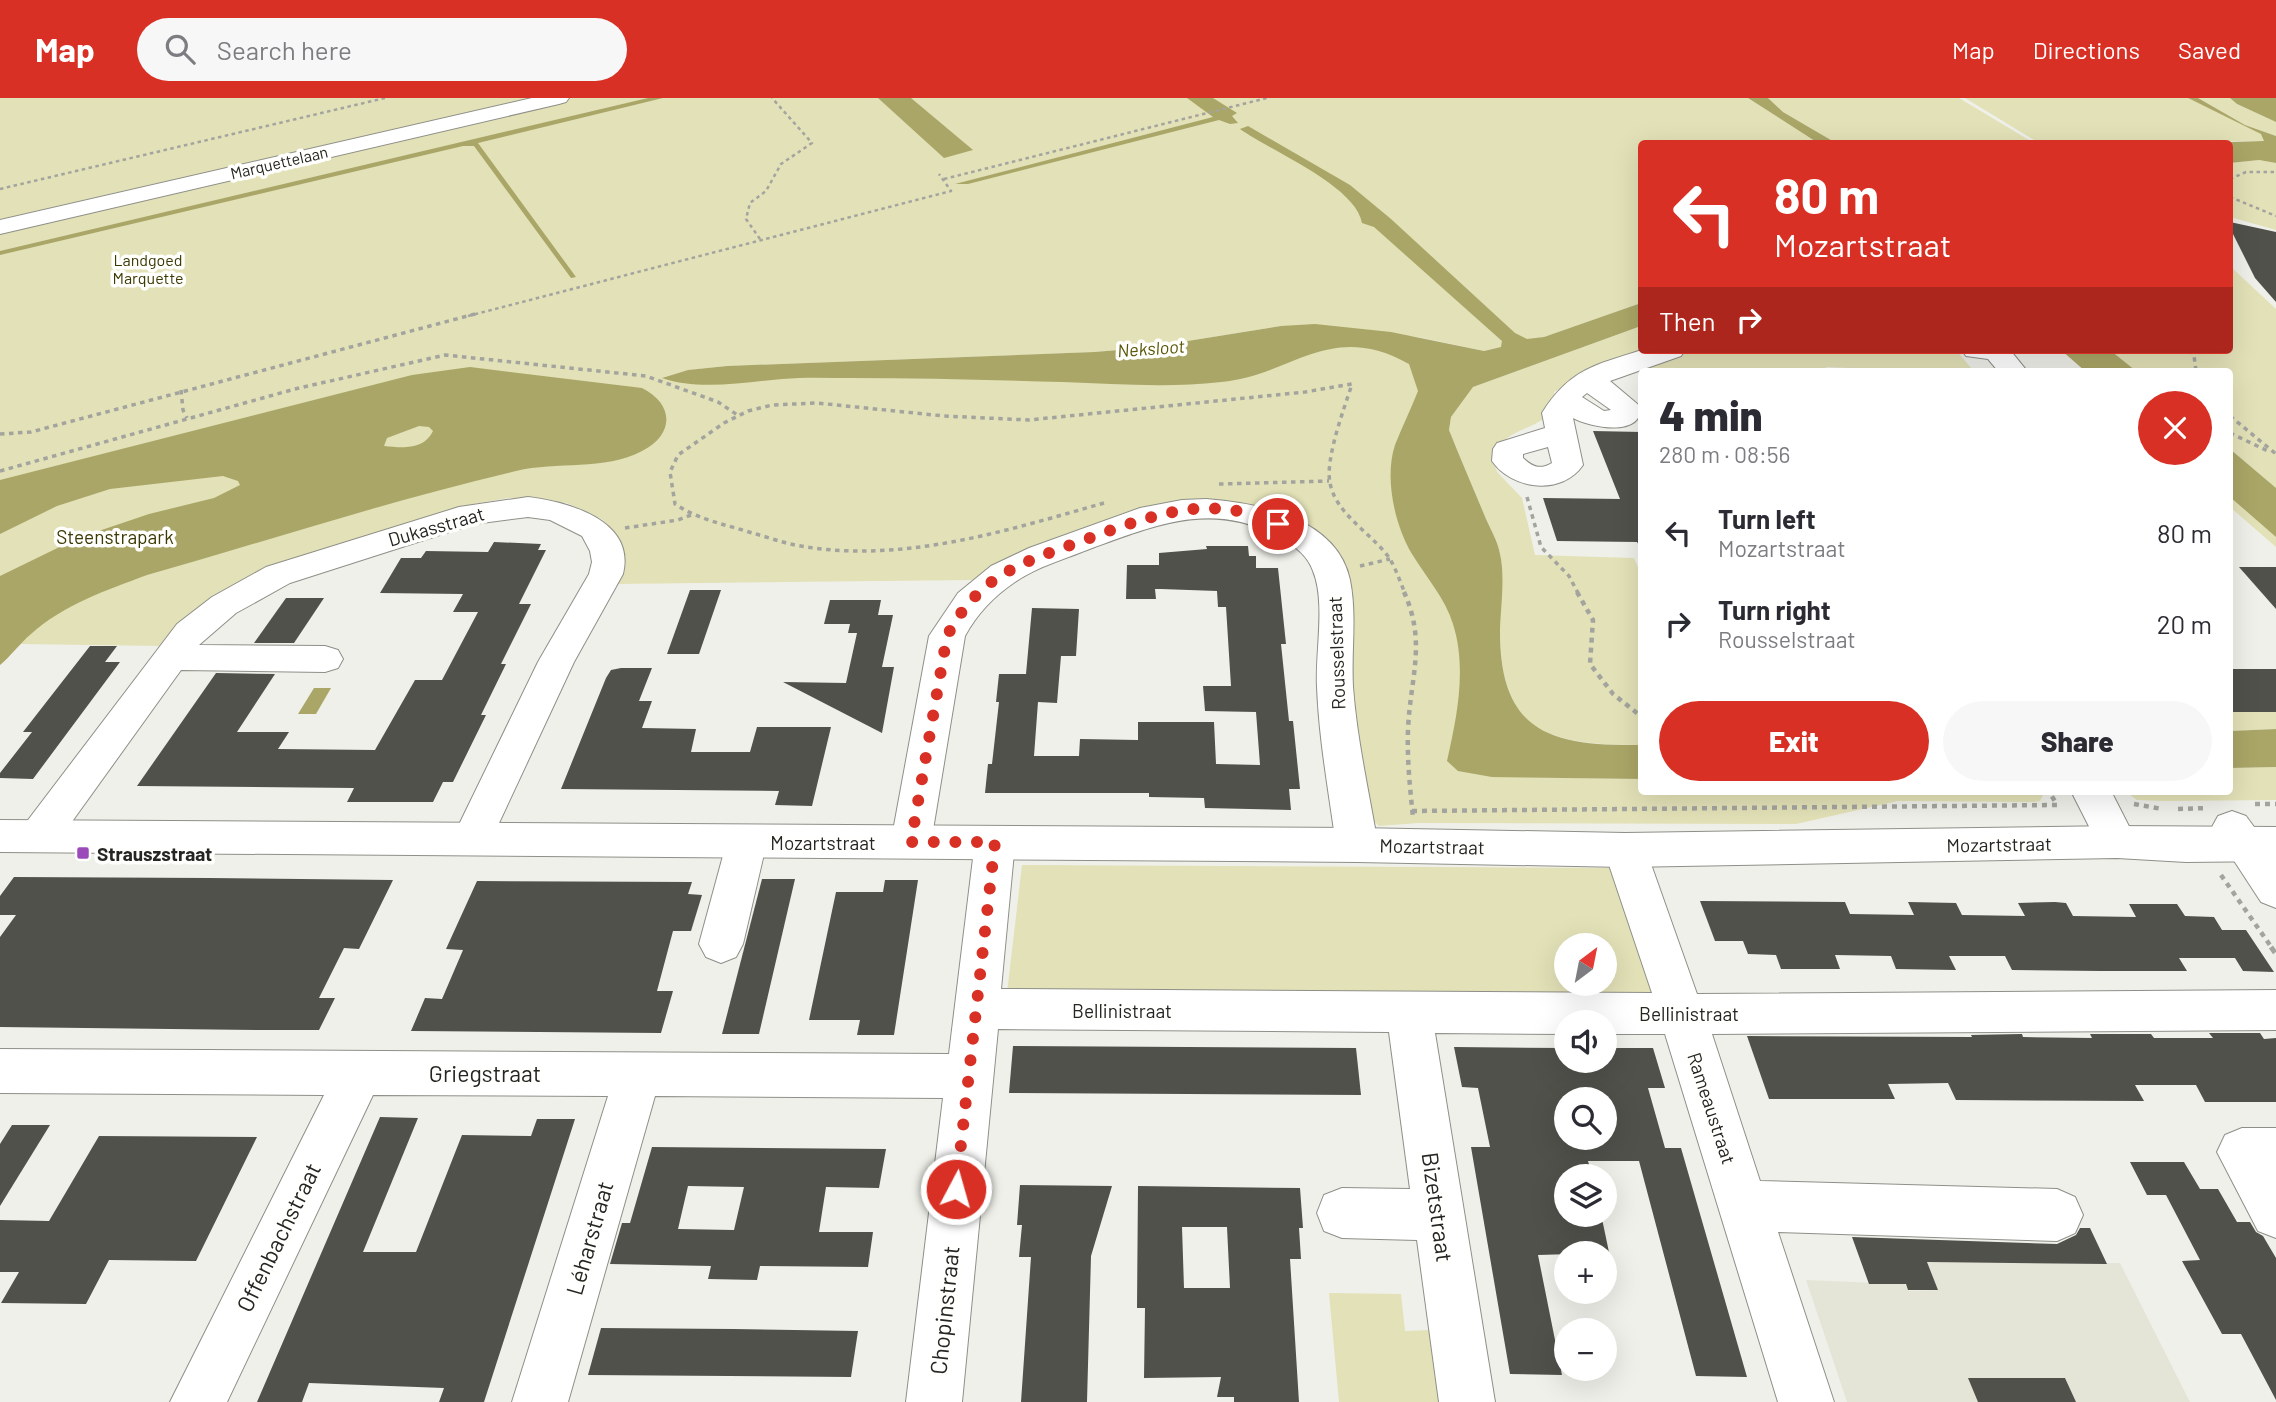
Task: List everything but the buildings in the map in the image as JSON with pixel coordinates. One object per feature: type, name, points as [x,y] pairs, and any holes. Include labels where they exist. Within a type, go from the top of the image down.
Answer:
[{"type":"street","name":"Marquettelaan","points":[[0,227],[559,98]]},
{"type":"street","points":[[1525,476],[1507,461],[1508,449],[1563,432],[1557,413],[1565,398],[1575,388],[1660,354]]},
{"type":"street","points":[[1999,354],[2010,368]]},
{"type":"street","points":[[1565,398],[1584,414],[1606,421],[1626,414],[1626,407],[1596,386],[1595,378]]},
{"type":"street","name":"Dukasstraat","points":[[20,836],[172,657],[189,633],[242,593],[278,575],[470,514],[528,507],[558,511],[583,522],[597,532]]},
{"type":"street","name":"Rousselstraat","points":[[911,842],[947,636],[961,610],[980,590],[1005,572],[1032,559],[1159,513],[1212,508],[1264,518],[1292,531],[1321,555],[1331,572],[1334,592],[1335,689],[1357,845]]},
{"type":"street","points":[[472,839],[556,662],[606,574],[609,562],[607,551],[597,532]]},
{"type":"street","points":[[172,657],[325,659]]},
{"type":"street","points":[[2093,795],[2117,842]]},
{"type":"street","points":[[2227,826],[2276,890]]},
{"type":"street","name":"Mozartstraat","points":[[20,836],[1357,845],[1625,850],[2117,842],[2227,826]]},
{"type":"street","name":"Mozartstraat","points":[[721,944],[747,841]]},
{"type":"street","name":"Chopinstraat","points":[[934,1402],[995,842]]},
{"type":"street","name":"Rameaustraat","points":[[1625,850],[1745,1206],[1806,1402]]},
{"type":"street","name":"Bellinistraat","points":[[976,1009],[1682,1014],[2276,1010]]},
{"type":"street","name":"Bizetstraat","points":[[1409,1012],[1467,1402]]},
{"type":"street","name":"Griegstraat","points":[[0,1071],[970,1076]]},
{"type":"street","name":"Offenbachstraat","points":[[198,1402],[359,1073]]},
{"type":"street","name":"Léharstraat","points":[[540,1402],[638,1074]]},
{"type":"street","points":[[2276,1152],[2242,1152],[2276,1213]]},
{"type":"street","points":[[1745,1206],[2057,1215]]},
{"type":"street","points":[[1342,1213],[1440,1215]]},
{"type":"path","points":[[0,189],[384,98]]},
{"type":"path","points":[[760,239],[746,219],[750,203],[766,191],[781,164],[812,143],[772,98]]},
{"type":"path","points":[[944,179],[1267,98]]},
{"type":"path","points":[[2233,177],[2246,172],[2276,172]]},
{"type":"path","points":[[0,434],[31,432],[181,390],[951,191],[939,174]]},
{"type":"path","points":[[2233,198],[2276,216]]},
{"type":"path","points":[[0,471],[371,370],[445,355],[646,376],[718,402],[739,416],[702,436],[674,460],[669,474],[675,504],[691,515],[795,545],[840,550],[896,549],[976,539],[1114,501]]},
{"type":"path","points":[[181,390],[183,410],[187,418]]},
{"type":"path","points":[[2233,418],[2276,454]]},
{"type":"path","points":[[2233,435],[2276,454]]},
{"type":"path","points":[[1525,476],[1529,511],[1541,547],[1569,576],[1593,620],[1590,664],[1613,694],[1638,714]]},
{"type":"path","points":[[1215,484],[1329,481]]},
{"type":"path","points":[[597,532],[678,520],[691,515]]},
{"type":"path","points":[[1412,811],[2057,805],[2051,795]]},
{"type":"path","points":[[2123,795],[2138,807],[2227,826],[2276,804]]},
{"type":"path","points":[[2227,826],[2276,954]]},
{"type":"shaded area","points":[[1927,1262],[2120,1263],[2190,1402],[1847,1402],[1806,1280],[1905,1284],[1909,1291],[1938,1290]]},
{"type":"green space","points":[[0,98],[1748,98],[1813,140],[1638,140],[1638,304],[1544,337],[1484,351],[1418,337],[1281,326],[1144,348],[727,366],[688,370],[665,377],[1171,366],[1307,335],[1454,364],[1438,410],[1515,777],[1638,779],[1638,795],[2043,795],[2040,801],[2034,802],[1898,801],[1796,824],[1418,823],[1379,826],[1368,815],[1349,674],[1344,576],[1227,505],[995,566],[972,580],[615,584],[620,544],[615,532],[603,520],[567,503],[508,498],[474,504],[286,560],[252,575],[162,646],[21,644],[0,665]]},
{"type":"green space","points":[[1768,98],[1959,98],[2029,140],[1831,140],[1783,112]]},
{"type":"green space","points":[[1965,98],[2188,98],[2262,134],[2264,141],[2233,140],[2034,140]]},
{"type":"green space","points":[[2198,98],[2230,98],[2276,122],[2276,136],[2245,125]]},
{"type":"green space","points":[[2259,160],[2276,163],[2276,230],[2233,218],[2233,163]]},
{"type":"green space","points":[[2233,269],[2276,309],[2276,488],[2233,452],[2233,368],[2132,368],[2115,354],[2233,354]]},
{"type":"green space","points":[[1638,327],[1638,354],[1641,354],[1583,377],[1554,392],[1553,404],[1544,419],[1502,443],[1493,463],[1498,473],[1522,498],[1535,555],[1634,558],[1638,568],[1638,745],[1577,741],[1553,735],[1533,725],[1518,710],[1508,688],[1502,660],[1502,570],[1499,550],[1449,430],[1451,417],[1473,387]]},
{"type":"green space","points":[[1678,354],[1959,354],[1971,368],[1644,368]]},
{"type":"green space","points":[[2233,500],[2276,537],[2276,547],[2233,510]]},
{"type":"green space","points":[[2233,711],[2276,711],[2276,729],[2233,731]]},
{"type":"green space","points":[[2276,767],[2276,800],[2165,801],[2137,800],[2130,795],[2233,795],[2233,768]]},
{"type":"green space","points":[[1022,865],[1614,868],[1660,999],[1007,993]]},
{"type":"green space","points":[[1329,1293],[1401,1294],[1405,1331],[1431,1330],[1441,1402],[1339,1402]]},
{"type":"water","points":[[648,98],[663,98],[478,143],[576,277],[571,278],[474,146],[463,146],[0,255],[0,251]]},
{"type":"water","points":[[878,98],[911,98],[973,150],[944,158]]},
{"type":"water","points":[[1187,98],[1213,98],[1237,113],[1232,116],[1238,123],[1230,124],[1219,120],[968,184],[955,184],[1213,117]]},
{"type":"water","points":[[1748,98],[1768,98],[1783,112],[1831,140],[1813,140]]},
{"type":"water","points":[[2188,98],[2198,98],[2245,125],[2276,136],[2276,163],[2259,160],[2233,163],[2233,142],[2264,141],[2261,134]]},
{"type":"water","points":[[2230,98],[2276,98],[2276,122],[2237,104]]},
{"type":"water","name":"Neksloot","points":[[1248,126],[1350,185],[1515,333],[1527,339],[1544,337],[1638,304],[1638,327],[1473,387],[1451,417],[1449,430],[1499,550],[1502,571],[1502,663],[1509,691],[1520,711],[1536,726],[1556,736],[1580,742],[1638,745],[1638,779],[1492,777],[1458,771],[1447,761],[1459,692],[1457,641],[1445,605],[1406,543],[1396,516],[1391,487],[1395,445],[1418,391],[1409,364],[1381,352],[1356,347],[1334,349],[1247,377],[1181,385],[791,378],[706,385],[662,378],[688,370],[727,366],[1144,348],[1281,326],[1315,324],[1391,332],[1484,351],[1501,347],[1502,341],[1374,227],[1362,223],[1356,209],[1345,196],[1310,170],[1240,129]]},
{"type":"water","points":[[2066,354],[2115,354],[2132,368],[2082,368]]},
{"type":"water","points":[[470,367],[642,388],[653,395],[665,410],[665,428],[653,444],[627,457],[596,463],[532,468],[470,482],[377,507],[116,586],[57,615],[27,638],[0,665],[0,576],[78,538],[149,514],[214,498],[240,485],[238,481],[223,476],[110,489],[57,506],[0,534],[0,480],[412,375]],"holes":[[[419,426],[429,427],[433,431],[419,445],[384,446],[387,438]]]},
{"type":"water","points":[[2233,452],[2276,488],[2276,537],[2233,500]]},
{"type":"water","points":[[314,688],[331,688],[316,714],[298,714]]},
{"type":"water","points":[[2276,729],[2276,767],[2233,768],[2233,731]]},
{"type":"place","name":"Strauszstraat","points":[[83,853]]},
{"type":"route","points":[[956,1189],[995,842],[911,842],[947,636],[961,610],[980,590],[1005,572],[1032,559],[1159,513],[1212,508],[1240,512],[1278,524]]},
{"type":"park label","name":"Landgoed Marquette","points":[[148,268]]},
{"type":"park label","name":"Steenstrapark","points":[[115,536]]}]
